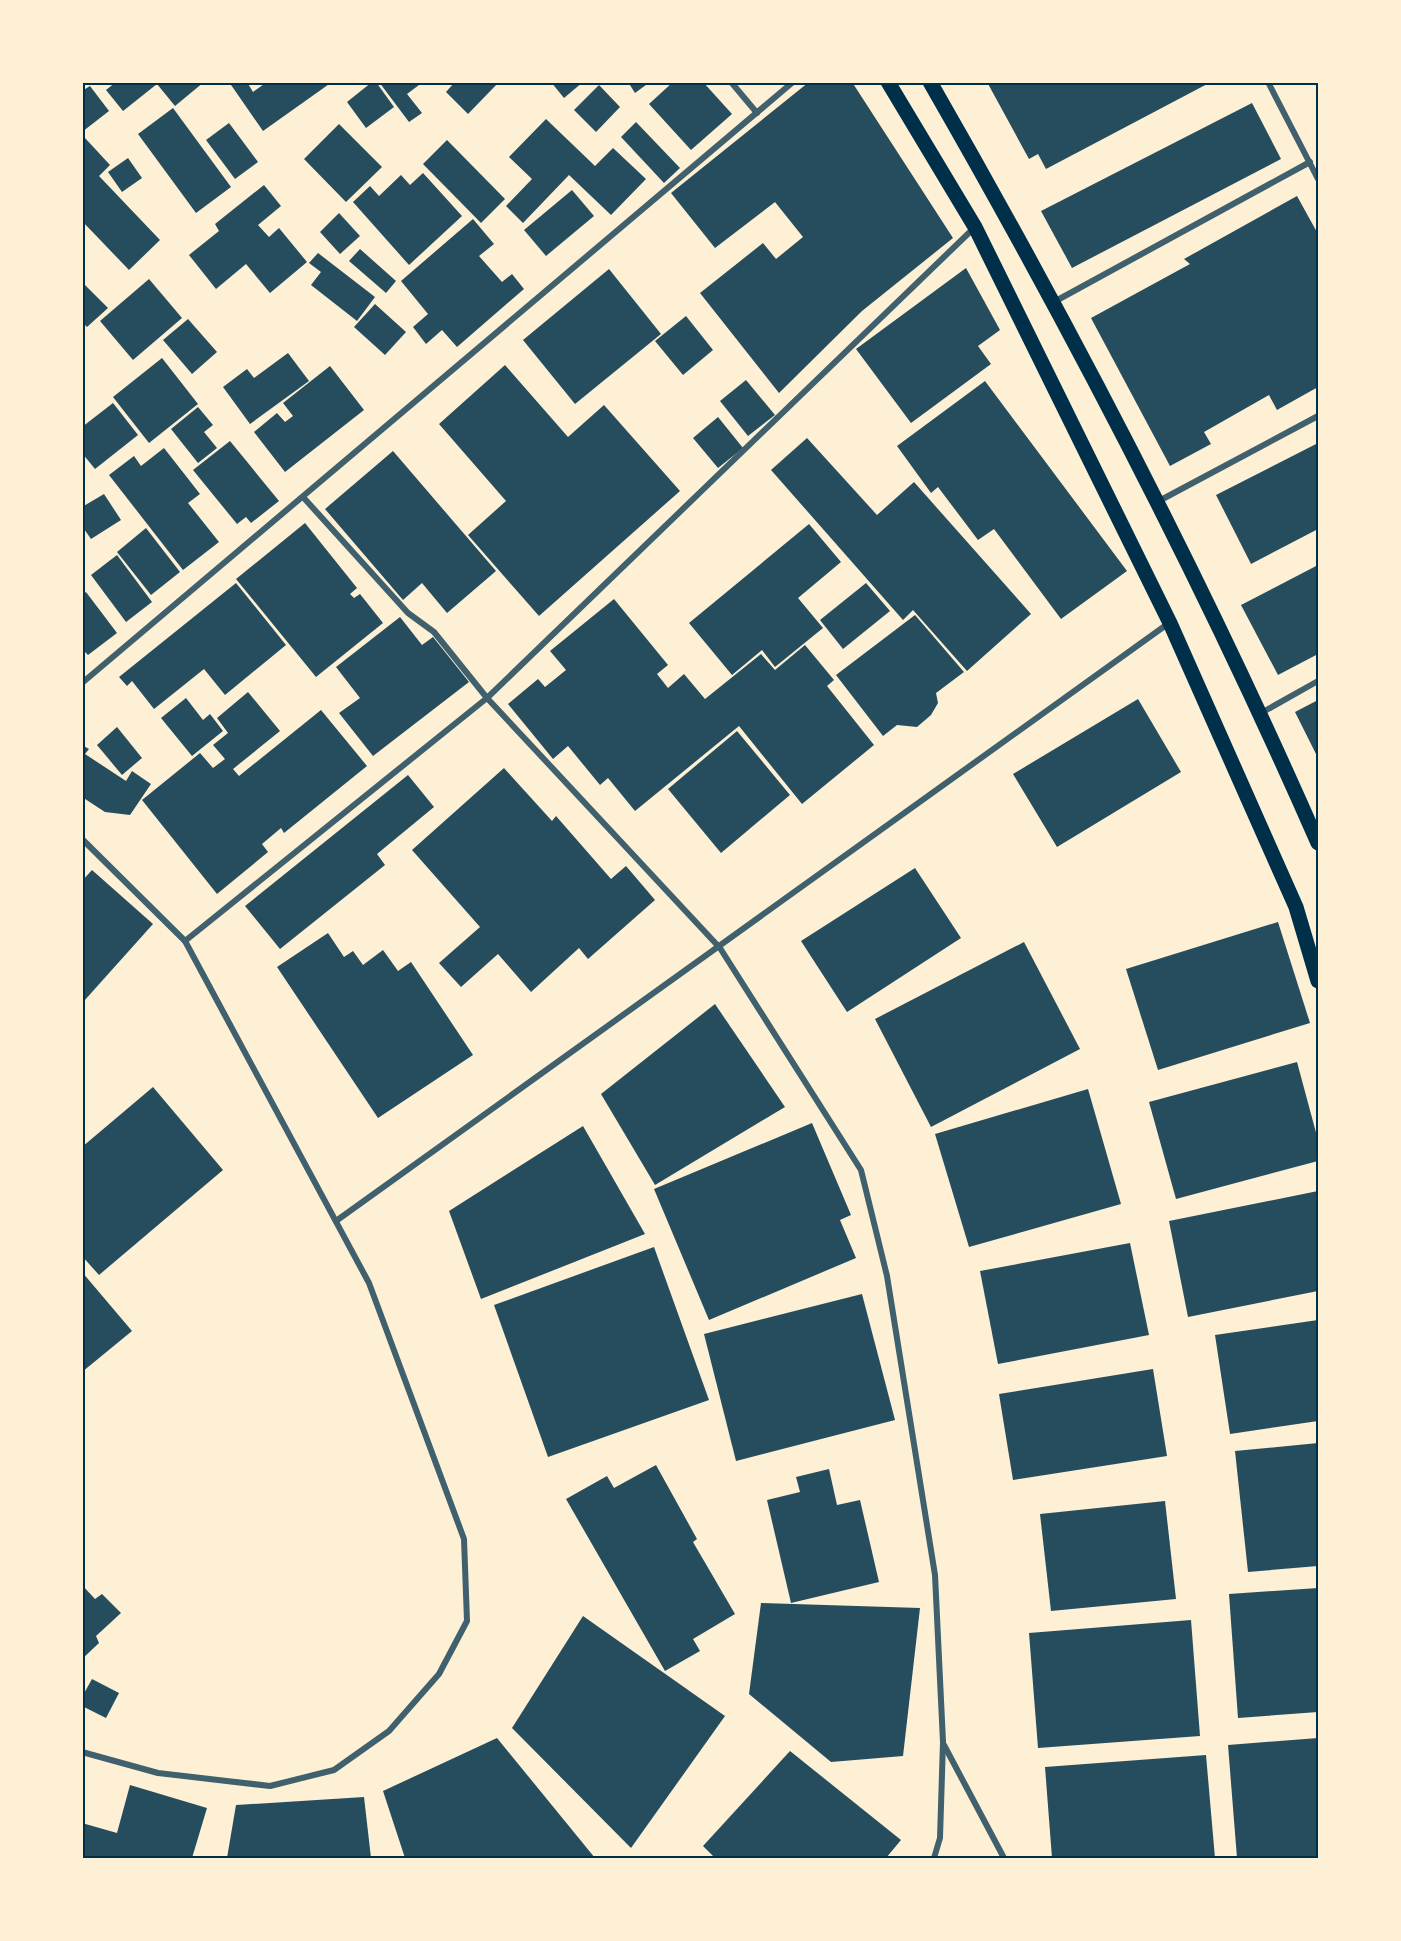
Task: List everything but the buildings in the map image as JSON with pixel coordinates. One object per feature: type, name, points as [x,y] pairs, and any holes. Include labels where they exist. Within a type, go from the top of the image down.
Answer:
[{"type":"main road","points":[[888,82],[975,227],[1170,623],[1296,908],[1318,981]]},
{"type":"main road","points":[[930,82],[998,201],[1156,502],[1261,713],[1318,843]]},
{"type":"street","points":[[731,82],[757,113]]},
{"type":"street","points":[[82,683],[793,82]]},
{"type":"street","points":[[1268,82],[1318,179]]},
{"type":"street","points":[[1052,303],[1310,162]]},
{"type":"street","points":[[185,941],[487,698],[975,227]]},
{"type":"street","points":[[1156,502],[1318,416]]},
{"type":"street","points":[[303,497],[408,613],[434,632],[487,698],[720,948],[861,1170],[887,1276],[935,1575],[943,1742],[940,1838],[934,1858]]},
{"type":"street","points":[[336,1221],[720,948],[1170,623]]},
{"type":"street","points":[[1261,713],[1318,681]]},
{"type":"street","points":[[82,839],[185,941],[369,1282],[464,1539],[467,1621],[439,1674],[389,1731],[334,1770],[270,1786],[158,1773],[82,1752]]},
{"type":"street","points":[[943,1742],[1004,1858]]}]
